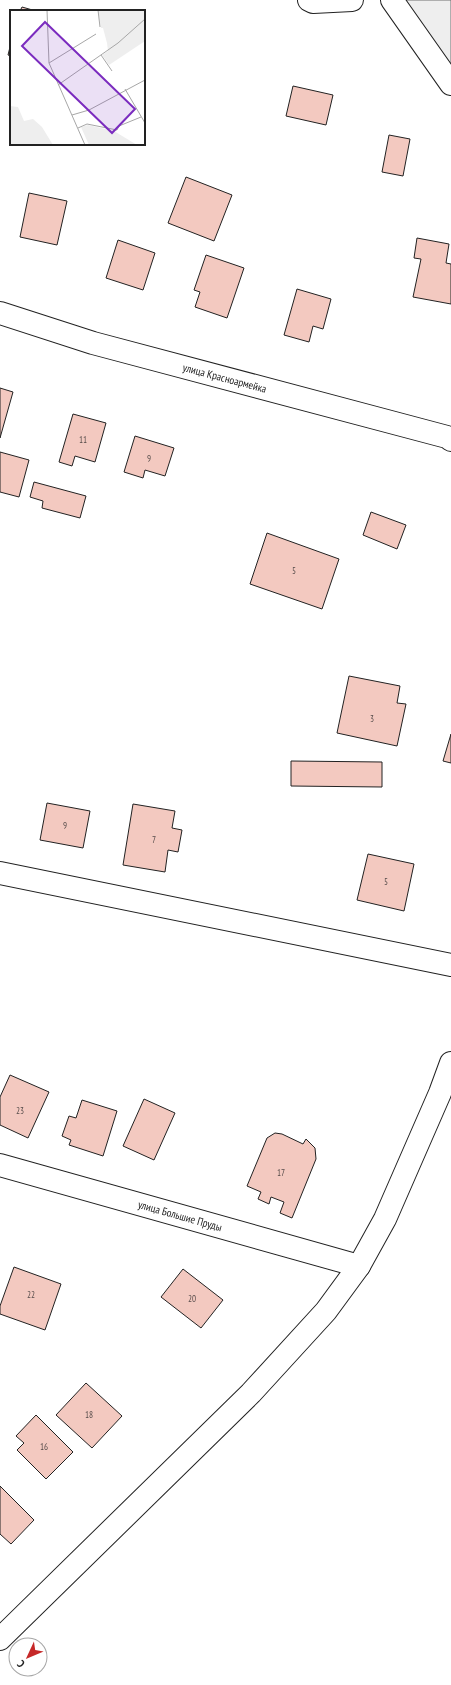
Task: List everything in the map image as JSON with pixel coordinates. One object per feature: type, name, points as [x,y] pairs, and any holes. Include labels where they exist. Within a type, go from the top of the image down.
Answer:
[{"type":"street","points":[[308,0],[313,2],[352,0]]},
{"type":"street","points":[[392,0],[451,84]]},
{"type":"street","name":"улица Красноармейка","points":[[0,313],[92,343],[447,437],[451,440]]},
{"type":"street","points":[[0,873],[451,964]]},
{"type":"street","points":[[0,1639],[251,1393],[326,1311],[359,1266],[385,1219],[440,1093],[451,1063]]},
{"type":"street","name":"улица Большие Пруды","points":[[0,1165],[359,1266]]},
{"type":"shaded area","points":[[404,0],[451,0],[451,68]]},
{"type":"building","points":[[22,7],[32,10],[20,10]]},
{"type":"building","points":[[293,86],[333,95],[326,125],[286,116]]},
{"type":"building","points":[[389,135],[410,139],[403,176],[382,172]]},
{"type":"building","points":[[186,177],[232,195],[214,241],[168,223]]},
{"type":"building","points":[[29,193],[67,201],[57,245],[20,237]]},
{"type":"building","points":[[417,238],[449,244],[446,263],[451,264],[451,304],[413,297],[421,259],[414,258]]},
{"type":"building","points":[[118,240],[155,253],[143,290],[106,278]]},
{"type":"building","points":[[206,255],[244,268],[227,318],[195,307],[200,292],[194,290]]},
{"type":"building","points":[[297,289],[331,299],[323,329],[313,326],[309,342],[284,335]]},
{"type":"building","points":[[0,388],[13,392],[0,438]]},
{"type":"building","points":[[73,414],[106,423],[95,462],[75,456],[72,466],[59,462]]},
{"type":"building","points":[[135,436],[174,448],[165,476],[145,470],[143,478],[124,472]]},
{"type":"building","points":[[0,452],[29,460],[19,497],[0,492]]},
{"type":"building","points":[[34,482],[86,496],[80,518],[42,508],[43,501],[30,497]]},
{"type":"building","points":[[371,512],[406,525],[397,549],[363,535]]},
{"type":"building","points":[[267,533],[339,559],[322,609],[250,584]]},
{"type":"building","points":[[349,676],[400,686],[397,703],[406,704],[397,746],[337,733]]},
{"type":"building","points":[[451,734],[451,763],[443,761]]},
{"type":"building","points":[[291,761],[382,762],[382,787],[291,786]]},
{"type":"building","points":[[47,803],[90,811],[83,848],[40,840]]},
{"type":"building","points":[[133,804],[175,811],[172,828],[182,830],[178,852],[168,850],[165,872],[123,865]]},
{"type":"building","points":[[368,854],[414,864],[404,911],[357,900]]},
{"type":"building","points":[[10,1075],[49,1092],[28,1138],[0,1125],[0,1097]]},
{"type":"building","points":[[144,1099],[175,1113],[154,1160],[123,1146]]},
{"type":"building","points":[[82,1100],[117,1111],[103,1156],[69,1145],[71,1140],[62,1136],[69,1116],[76,1118]]},
{"type":"building","points":[[275,1133],[282,1134],[303,1144],[306,1139],[315,1148],[316,1159],[292,1218],[280,1213],[284,1202],[271,1197],[269,1204],[258,1199],[261,1192],[247,1186],[267,1138]]},
{"type":"building","points":[[14,1267],[61,1284],[45,1330],[0,1314],[0,1306]]},
{"type":"building","points":[[183,1269],[223,1300],[201,1328],[161,1297]]},
{"type":"building","points":[[86,1383],[122,1416],[92,1448],[56,1415]]},
{"type":"building","points":[[36,1415],[73,1452],[46,1479],[17,1450],[24,1443],[16,1436]]},
{"type":"building","points":[[0,1486],[34,1520],[11,1544],[0,1534]]}]
